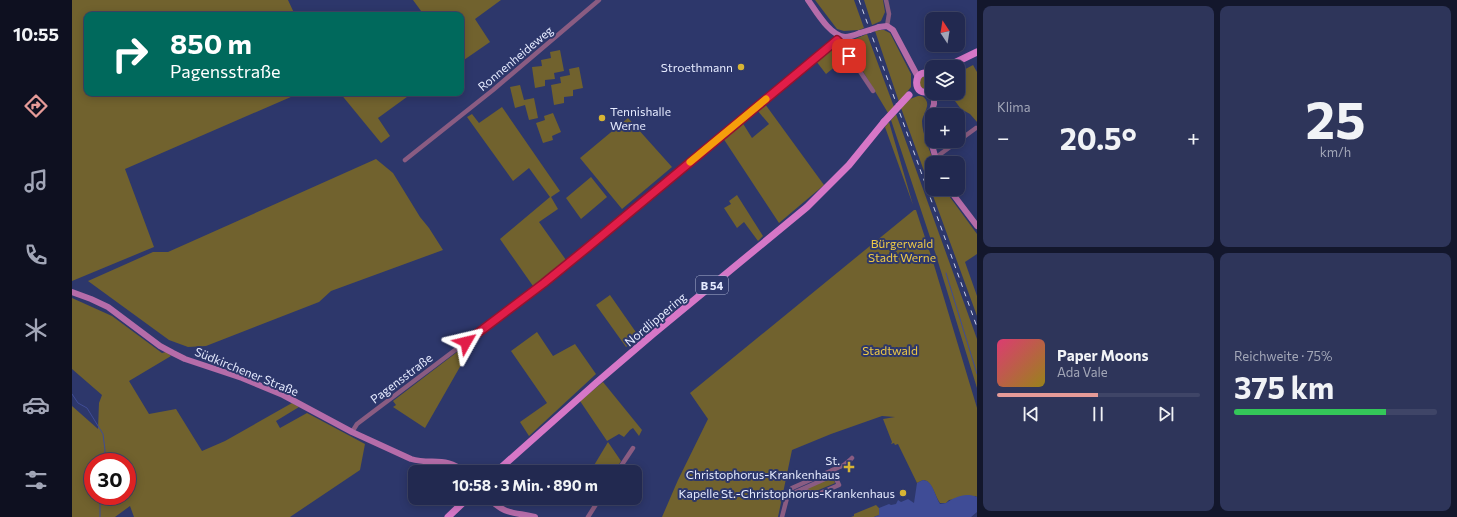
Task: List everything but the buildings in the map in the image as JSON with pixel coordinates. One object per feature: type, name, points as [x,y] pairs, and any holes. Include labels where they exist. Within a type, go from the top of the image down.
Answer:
[{"type":"main road","points":[[960,60],[977,52]]},
{"type":"main road","points":[[925,76],[916,79],[925,89]]},
{"type":"main road","name":"Nordlippering","points":[[504,465],[596,383],[807,207],[850,165],[884,122],[909,95],[925,90]]},
{"type":"main road","points":[[448,517],[461,505]]},
{"type":"street","name":"Ronnenheideweg","points":[[405,160],[493,90],[599,0]]},
{"type":"street","points":[[808,0],[838,38],[873,91]]},
{"type":"street","points":[[886,0],[890,14],[887,26]]},
{"type":"street","points":[[838,38],[887,26],[895,32],[908,57],[925,73]]},
{"type":"street","name":"Pagensstraße","points":[[352,432],[357,424],[544,283],[838,38]]},
{"type":"street","points":[[931,100],[931,110],[927,127],[935,156]]},
{"type":"street","points":[[942,156],[976,128]]},
{"type":"street","points":[[954,196],[977,226]]},
{"type":"street","name":"Südkirchener Straße","points":[[72,292],[108,307],[160,346],[179,356],[242,378],[283,396],[352,432],[411,459],[420,462],[451,463],[454,465]]},
{"type":"street","points":[[622,465],[633,448]]},
{"type":"street","points":[[786,500],[790,494],[833,472],[848,463],[852,458]]},
{"type":"street","points":[[800,490],[818,494],[839,485],[833,472]]},
{"type":"street","points":[[782,517],[789,490],[833,472]]},
{"type":"street","points":[[496,505],[505,511],[535,517]]},
{"type":"street","points":[[588,517],[596,505]]},
{"type":"green space","points":[[72,0],[288,0],[294,12],[84,12],[84,96],[293,96],[125,169],[154,247],[72,281]]},
{"type":"green space","points":[[413,0],[501,0],[475,19],[490,42],[464,60],[464,12],[422,12]]},
{"type":"green space","points":[[815,0],[854,0],[864,28],[859,30],[844,31],[837,29]]},
{"type":"green space","points":[[864,0],[883,0],[885,12],[881,21],[872,25]]},
{"type":"green space","points":[[880,30],[890,33],[911,74],[911,87],[899,102],[875,31]]},
{"type":"green space","points":[[867,34],[894,107],[888,113],[852,53],[851,47],[855,39]]},
{"type":"green space","points":[[833,46],[845,51],[847,57],[826,74],[816,61]]},
{"type":"green space","points":[[560,50],[564,71],[554,73],[555,79],[545,80],[545,86],[535,88],[532,67],[542,66],[541,60],[551,58],[550,52]]},
{"type":"green space","points":[[973,65],[977,72],[977,122],[970,114],[965,111],[965,108],[960,108],[954,100],[965,100],[965,69]]},
{"type":"green space","points":[[579,67],[583,88],[573,90],[573,96],[564,97],[564,103],[554,105],[551,85],[561,83],[560,77],[570,75],[569,69]]},
{"type":"green space","points":[[920,77],[925,77],[925,89],[920,88]]},
{"type":"green space","points":[[520,85],[524,100],[534,98],[538,118],[529,120],[525,105],[515,108],[510,87]]},
{"type":"green space","points":[[342,96],[408,96],[378,118],[390,136],[381,143]]},
{"type":"green space","points":[[921,96],[927,102],[922,126],[925,137],[925,148],[929,148],[932,156],[925,156],[925,174],[901,108],[910,99]]},
{"type":"green space","points":[[765,104],[824,185],[779,223],[723,138],[742,122],[752,138],[769,124],[757,110]]},
{"type":"green space","points":[[502,107],[560,191],[551,197],[558,209],[539,222],[566,260],[533,286],[500,239],[550,197],[529,168],[513,181],[467,117],[472,114],[479,123]]},
{"type":"green space","points":[[553,113],[561,132],[552,136],[553,140],[543,143],[536,123],[545,120],[544,116]]},
{"type":"green space","points":[[896,114],[977,339],[977,388],[935,252],[891,120]]},
{"type":"green space","points":[[628,118],[672,167],[622,209],[580,158]]},
{"type":"green space","points":[[889,122],[913,205],[885,127]]},
{"type":"green space","points":[[376,159],[393,173],[420,217],[443,250],[331,291],[319,302],[206,346],[188,347],[169,340],[88,281],[153,252],[168,252]]},
{"type":"green space","points":[[591,177],[607,197],[581,219],[566,198]]},
{"type":"green space","points":[[737,195],[763,236],[758,241],[744,222],[737,228],[724,208],[731,204],[729,201]]},
{"type":"green space","points":[[933,196],[949,196],[977,234],[977,254],[965,262],[977,296],[977,316]]},
{"type":"green space","name":"Stadtwald","points":[[914,210],[916,210],[934,265],[977,408],[977,497],[975,496],[949,500],[946,503],[940,503],[927,481],[923,480],[917,483],[898,444],[891,444],[892,442],[883,419],[895,417],[882,416],[792,450],[778,517],[662,517],[678,480],[708,419],[690,393]]},
{"type":"green space","points":[[610,295],[640,338],[626,347],[596,305]]},
{"type":"green space","points":[[72,298],[112,316],[162,353],[166,352],[171,356],[129,381],[149,414],[176,409],[202,451],[225,441],[292,403],[299,407],[276,421],[280,428],[307,413],[365,444],[360,470],[290,517],[134,517],[130,506],[115,517],[72,517],[72,406],[98,429],[99,403],[102,395],[72,369]]},
{"type":"green space","points":[[537,332],[553,356],[575,344],[596,374],[529,436],[520,422],[547,403],[511,351]]},
{"type":"green space","points":[[465,346],[469,351],[425,428],[393,407],[396,405],[393,401]]},
{"type":"green space","points":[[603,382],[642,430],[639,436],[633,428],[624,437],[619,434],[607,441],[580,401]]},
{"type":"green space","points":[[608,442],[621,461],[618,465],[594,465]]},
{"type":"green space","points":[[831,478],[835,483],[816,491],[807,490],[808,488]]},
{"type":"green space","points":[[876,505],[879,508],[879,515],[874,517],[851,517],[854,516],[854,514]]},
{"type":"water","points":[[923,480],[927,481],[931,486],[940,504],[964,495],[977,497],[977,512],[971,517],[874,517],[879,515],[879,508],[889,504],[896,504],[898,500],[901,502],[908,499],[914,503],[917,483]]},
{"type":"waterway","points":[[946,273],[977,374]]},
{"type":"waterway","points":[[72,394],[78,403],[87,408],[103,434],[105,453]]},
{"type":"waterway","points":[[100,505],[100,517]]},
{"type":"railway","points":[[859,0],[977,327]]},
{"type":"slow traffic","points":[[690,162],[766,99]]},
{"type":"place","name":"Stroethmann","points":[[741,67]]},
{"type":"place","name":"Tennishalle Werne","points":[[602,118]]},
{"type":"place","name":"St. Christophorus-Krankenhaus","points":[[849,467]]},
{"type":"place","name":"Kapelle St.-Christophorus-Krankenhaus","points":[[903,493]]},
{"type":"route","points":[[466,342],[544,283],[587,248],[837,40],[849,56]]},
{"type":"park label","name":"Bürgerwald Stadt Werne","points":[[902,250]]}]
